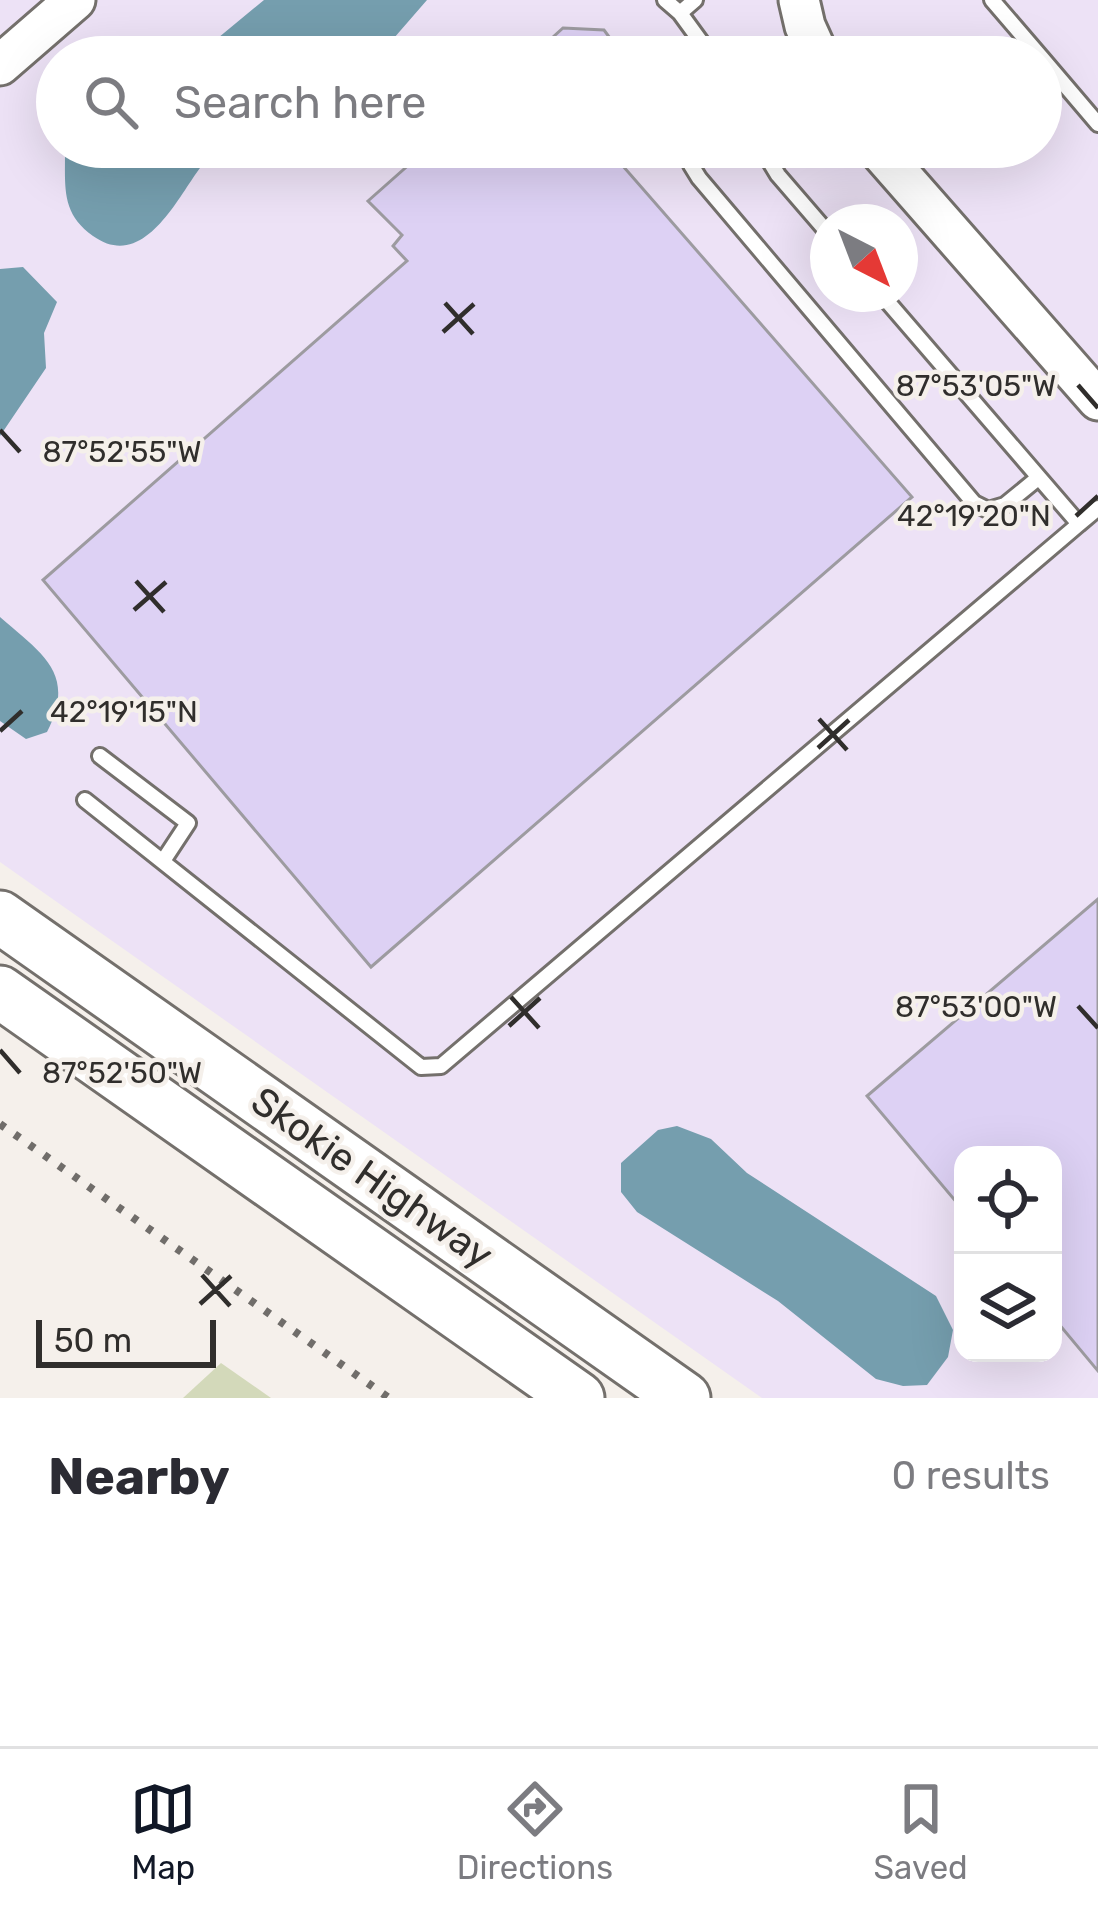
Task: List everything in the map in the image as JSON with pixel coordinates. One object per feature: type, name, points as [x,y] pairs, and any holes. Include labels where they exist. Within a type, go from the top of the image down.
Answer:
[{"type":"highway","name":"Skokie Highway","points":[[0,917],[684,1398]]},
{"type":"highway","name":"Skokie Highway","points":[[0,992],[578,1398]]},
{"type":"street","points":[[0,65],[75,0]]},
{"type":"street","points":[[799,0],[810,36]]},
{"type":"street","points":[[894,168],[1098,400]]},
{"type":"lane","points":[[665,0],[696,36]]},
{"type":"lane","points":[[680,14],[695,0]]},
{"type":"lane","points":[[992,0],[1023,36]]},
{"type":"lane","points":[[1062,82],[1098,124]]},
{"type":"lane","points":[[693,168],[974,503],[988,510],[1006,505],[1038,478]]},
{"type":"lane","points":[[774,168],[810,211]]},
{"type":"lane","points":[[896,312],[1079,524]]},
{"type":"lane","points":[[85,800],[421,1067],[441,1066],[1098,508]]},
{"type":"lane","points":[[100,755],[188,823],[163,861]]},
{"type":"shaded area","points":[[0,0],[1098,0],[1098,1398],[762,1398],[0,862]]},
{"type":"green space","points":[[221,1363],[271,1398],[183,1398]]},
{"type":"water","points":[[264,0],[427,0],[396,36],[220,36]]},
{"type":"water","points":[[65,168],[200,168],[158,225],[129,245],[112,245],[83,228],[71,210]]},
{"type":"water","points":[[23,267],[57,302],[44,333],[46,368],[0,436],[0,269]]},
{"type":"water","points":[[0,617],[41,654],[56,679],[55,712],[47,732],[26,739],[0,721]]},
{"type":"water","points":[[677,1126],[711,1139],[747,1173],[936,1296],[953,1330],[948,1357],[927,1385],[903,1386],[876,1379],[778,1301],[637,1212],[621,1192],[621,1163],[658,1130]]},
{"type":"building","points":[[563,28],[604,30],[608,36],[554,36]]},
{"type":"building","points":[[405,168],[625,168],[912,497],[371,967],[43,580],[407,261],[393,246],[402,235],[368,201]]},
{"type":"building","points":[[1098,899],[1098,1371],[1062,1328],[1062,1146],[954,1146],[954,1199],[867,1096]]},
{"type":"railway","points":[[0,1124],[389,1398]]}]
